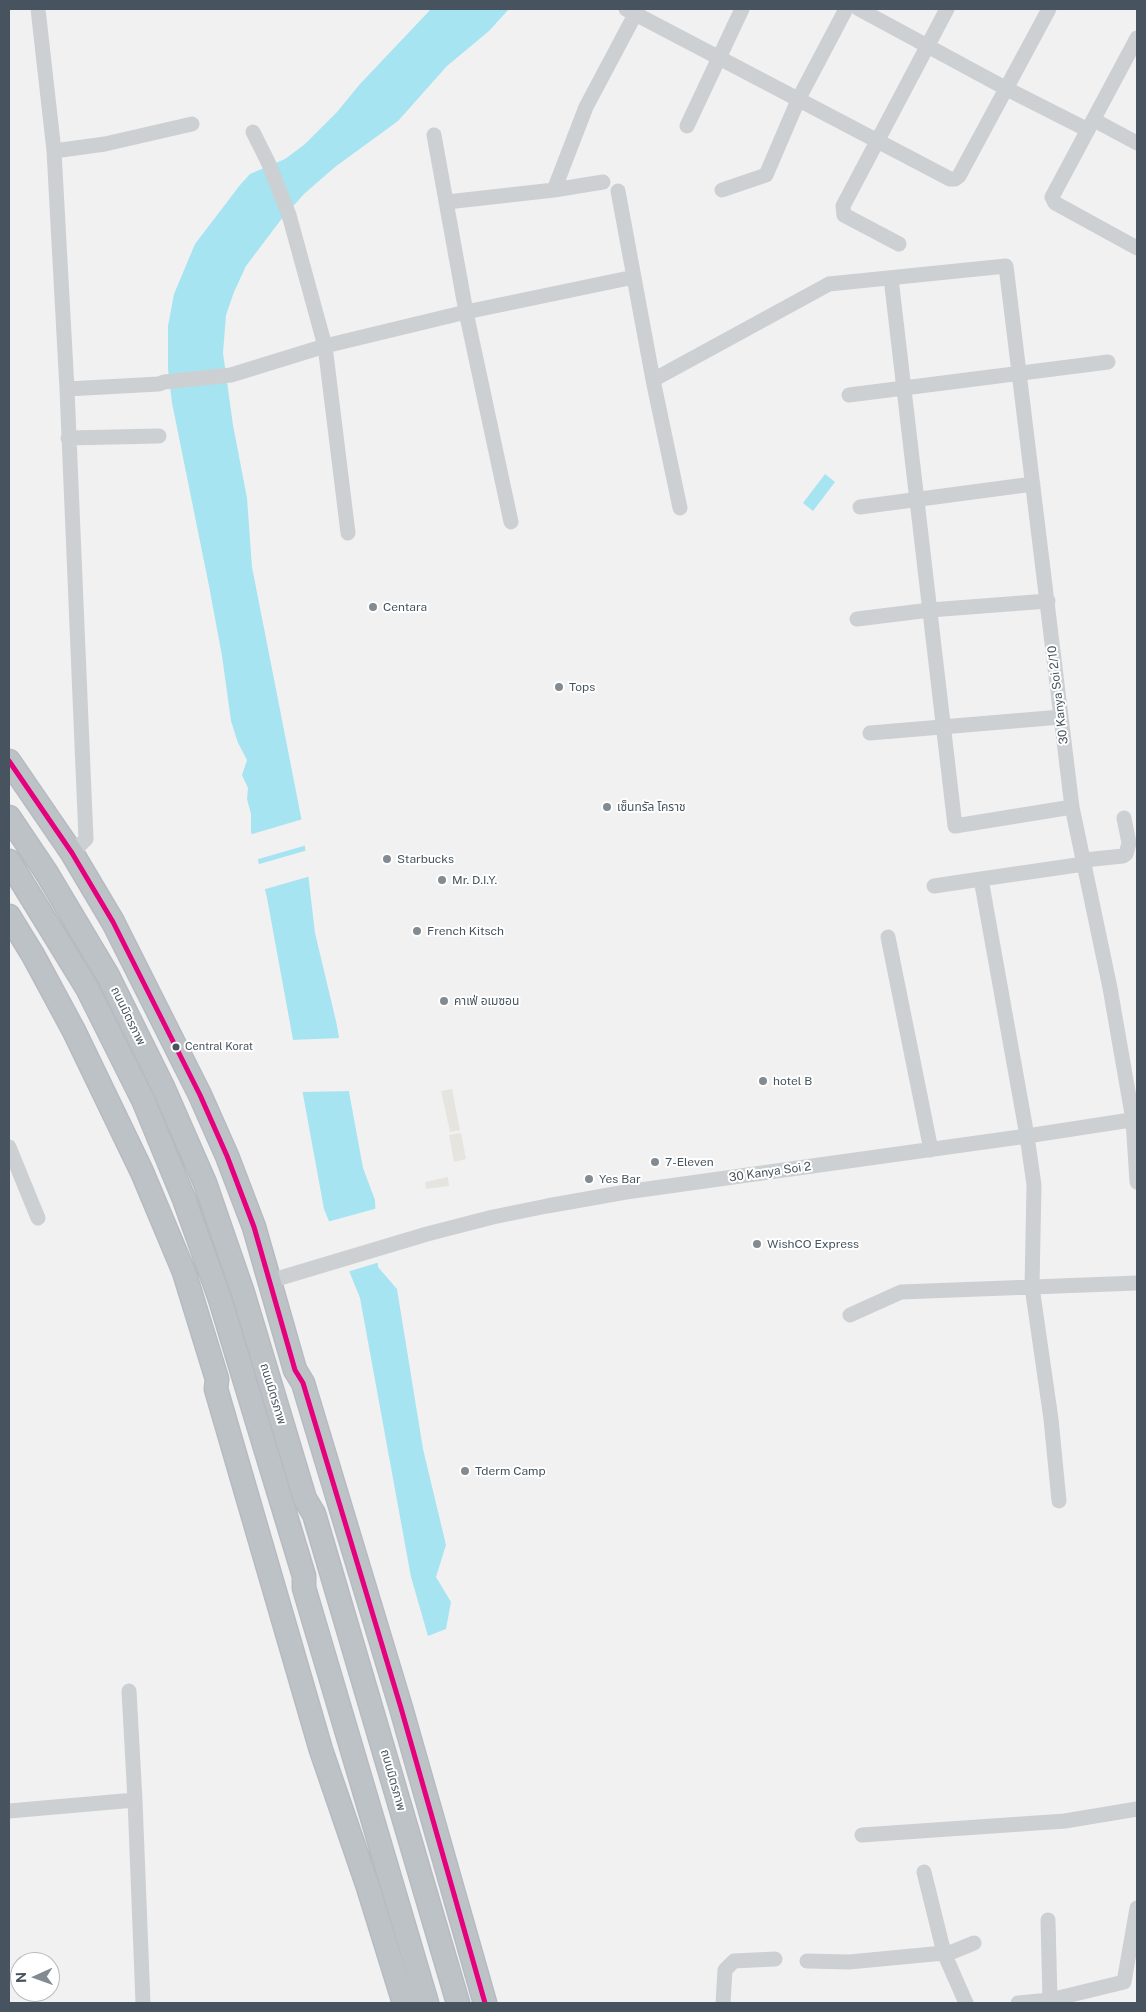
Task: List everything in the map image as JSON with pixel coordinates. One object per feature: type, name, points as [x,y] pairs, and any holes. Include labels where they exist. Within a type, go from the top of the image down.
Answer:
[{"type":"highway","points":[[9,761],[72,853],[131,955],[200,1095],[227,1156],[250,1218],[295,1370],[303,1383],[401,1708],[485,2003]]},
{"type":"highway","name":"ถนนมิตรภาพ","points":[[9,817],[46,872],[108,976],[171,1105],[205,1183],[243,1293],[305,1499],[314,1514],[458,2003]]},
{"type":"highway","name":"ถนนมิตรภาพ","points":[[9,860],[87,988],[144,1102],[184,1199],[220,1299],[304,1576],[304,1588],[427,2003]]},
{"type":"highway","points":[[9,916],[33,955],[74,1031],[145,1180],[184,1272],[217,1379],[216,1389],[318,1740],[368,1887],[404,2003]]},
{"type":"highway","points":[[295,1370],[293,1386],[316,1496],[314,1514]]},
{"type":"highway","points":[[217,1379],[226,1387],[293,1578],[304,1588]]},
{"type":"street","points":[[38,9],[54,151],[67,389],[86,839],[72,853]]},
{"type":"street","points":[[687,126],[742,9]]},
{"type":"street","points":[[722,190],[766,175],[799,98],[846,9]]},
{"type":"street","points":[[859,9],[1007,89],[1137,143]]},
{"type":"street","points":[[899,244],[844,215],[842,211],[947,9]]},
{"type":"street","points":[[554,190],[586,107],[633,11],[718,58],[878,139],[950,179],[955,179],[959,176],[1049,9]]},
{"type":"street","points":[[1136,42],[1056,187],[1053,199],[1055,203],[1137,248]]},
{"type":"street","points":[[54,151],[105,144],[192,124]]},
{"type":"street","points":[[253,132],[268,162],[289,215],[325,346],[348,533]]},
{"type":"street","points":[[434,135],[466,312],[511,522]]},
{"type":"street","points":[[447,202],[554,190],[604,182]]},
{"type":"street","points":[[618,191],[653,380],[680,508]]},
{"type":"street","name":"30 Kanya Soi 2/10","points":[[891,278],[1006,266],[1072,807],[1110,988],[1135,1120],[1137,1182]]},
{"type":"street","points":[[67,389],[159,384],[231,375],[325,346],[466,312],[634,277]]},
{"type":"street","points":[[653,380],[829,284],[891,278],[955,826],[1072,807]]},
{"type":"street","points":[[848,395],[1108,362]]},
{"type":"street","points":[[68,438],[159,436]]},
{"type":"street","points":[[860,507],[1033,484]]},
{"type":"street","points":[[857,619],[930,610],[1048,601]]},
{"type":"street","points":[[870,733],[1061,717]]},
{"type":"street","points":[[934,886],[1123,856],[1126,854],[1129,843],[1124,818]]},
{"type":"street","points":[[980,879],[1027,1136],[1034,1185],[1032,1287],[1051,1419],[1059,1501]]},
{"type":"street","points":[[888,937],[931,1150]]},
{"type":"street","name":"30 Kanya Soi 2","points":[[270,1281],[493,1217],[626,1192],[1135,1120]]},
{"type":"street","points":[[9,1147],[38,1218]]},
{"type":"street","points":[[850,1314],[901,1292],[1137,1282]]},
{"type":"street","points":[[129,1691],[143,2003]]},
{"type":"street","points":[[9,1811],[135,1800]]},
{"type":"street","points":[[862,1835],[1065,1821],[1137,1809]]},
{"type":"street","points":[[924,1872],[944,1953],[966,2003]]},
{"type":"street","points":[[1018,2003],[1050,2000],[1124,1982],[1137,1908]]},
{"type":"street","points":[[1048,1920],[1050,2000]]},
{"type":"street","points":[[807,1962],[849,1962],[944,1953],[952,1952],[974,1943]]},
{"type":"street","points":[[724,2003],[725,1970],[734,1961],[775,1959]]},
{"type":"shaded area","points":[[452,1089],[460,1130],[450,1132],[441,1091]]},
{"type":"shaded area","points":[[461,1133],[466,1159],[454,1162],[449,1135]]},
{"type":"shaded area","points":[[448,1177],[449,1186],[426,1189],[425,1182]]},
{"type":"water","points":[[431,9],[509,9],[489,31],[447,66],[398,121],[335,167],[304,194],[280,221],[246,266],[234,292],[226,315],[223,353],[233,425],[247,498],[252,567],[302,822],[315,933],[336,1021],[363,1168],[375,1200],[378,1267],[397,1289],[423,1449],[446,1545],[436,1577],[451,1602],[446,1629],[428,1636],[411,1577],[360,1298],[324,1209],[267,898],[251,831],[251,814],[247,799],[248,788],[242,775],[247,760],[238,743],[231,721],[222,656],[172,403],[168,369],[168,326],[174,294],[195,244],[240,185],[250,174],[285,159],[305,144],[337,112],[360,84]]},
{"type":"water","points":[[825,474],[835,482],[813,511],[803,503]]},
{"type":"pier","points":[[303,819],[307,845],[255,860],[249,835]]},
{"type":"pier","points":[[308,850],[311,876],[262,890],[256,865]]},
{"type":"pier","points":[[341,1038],[351,1091],[300,1092],[291,1040]]},
{"type":"pier","points":[[378,1208],[380,1262],[347,1272],[327,1222]]},
{"type":"transit line","points":[[9,761],[72,853],[113,922],[200,1095],[227,1156],[254,1227],[295,1370],[303,1383],[401,1708],[485,2003]]},
{"type":"place","name":"Centara","points":[[373,607]]},
{"type":"place","name":"Tops","points":[[559,687]]},
{"type":"place","name":"เซ็นทรัล โคราช","points":[[607,807]]},
{"type":"place","name":"Starbucks","points":[[387,859]]},
{"type":"place","name":"Mr. D.I.Y.","points":[[442,880]]},
{"type":"place","name":"French Kitsch","points":[[417,931]]},
{"type":"place","name":"คาเฟ่ อเมซอน","points":[[444,1001]]},
{"type":"place","name":"Central Korat","points":[[176,1047]]},
{"type":"place","name":"hotel B","points":[[763,1081]]},
{"type":"place","name":"7-Eleven","points":[[655,1162]]},
{"type":"place","name":"Yes Bar","points":[[589,1179]]},
{"type":"place","name":"WishCO Express","points":[[757,1244]]},
{"type":"place","name":"Tderm Camp","points":[[465,1471]]}]
